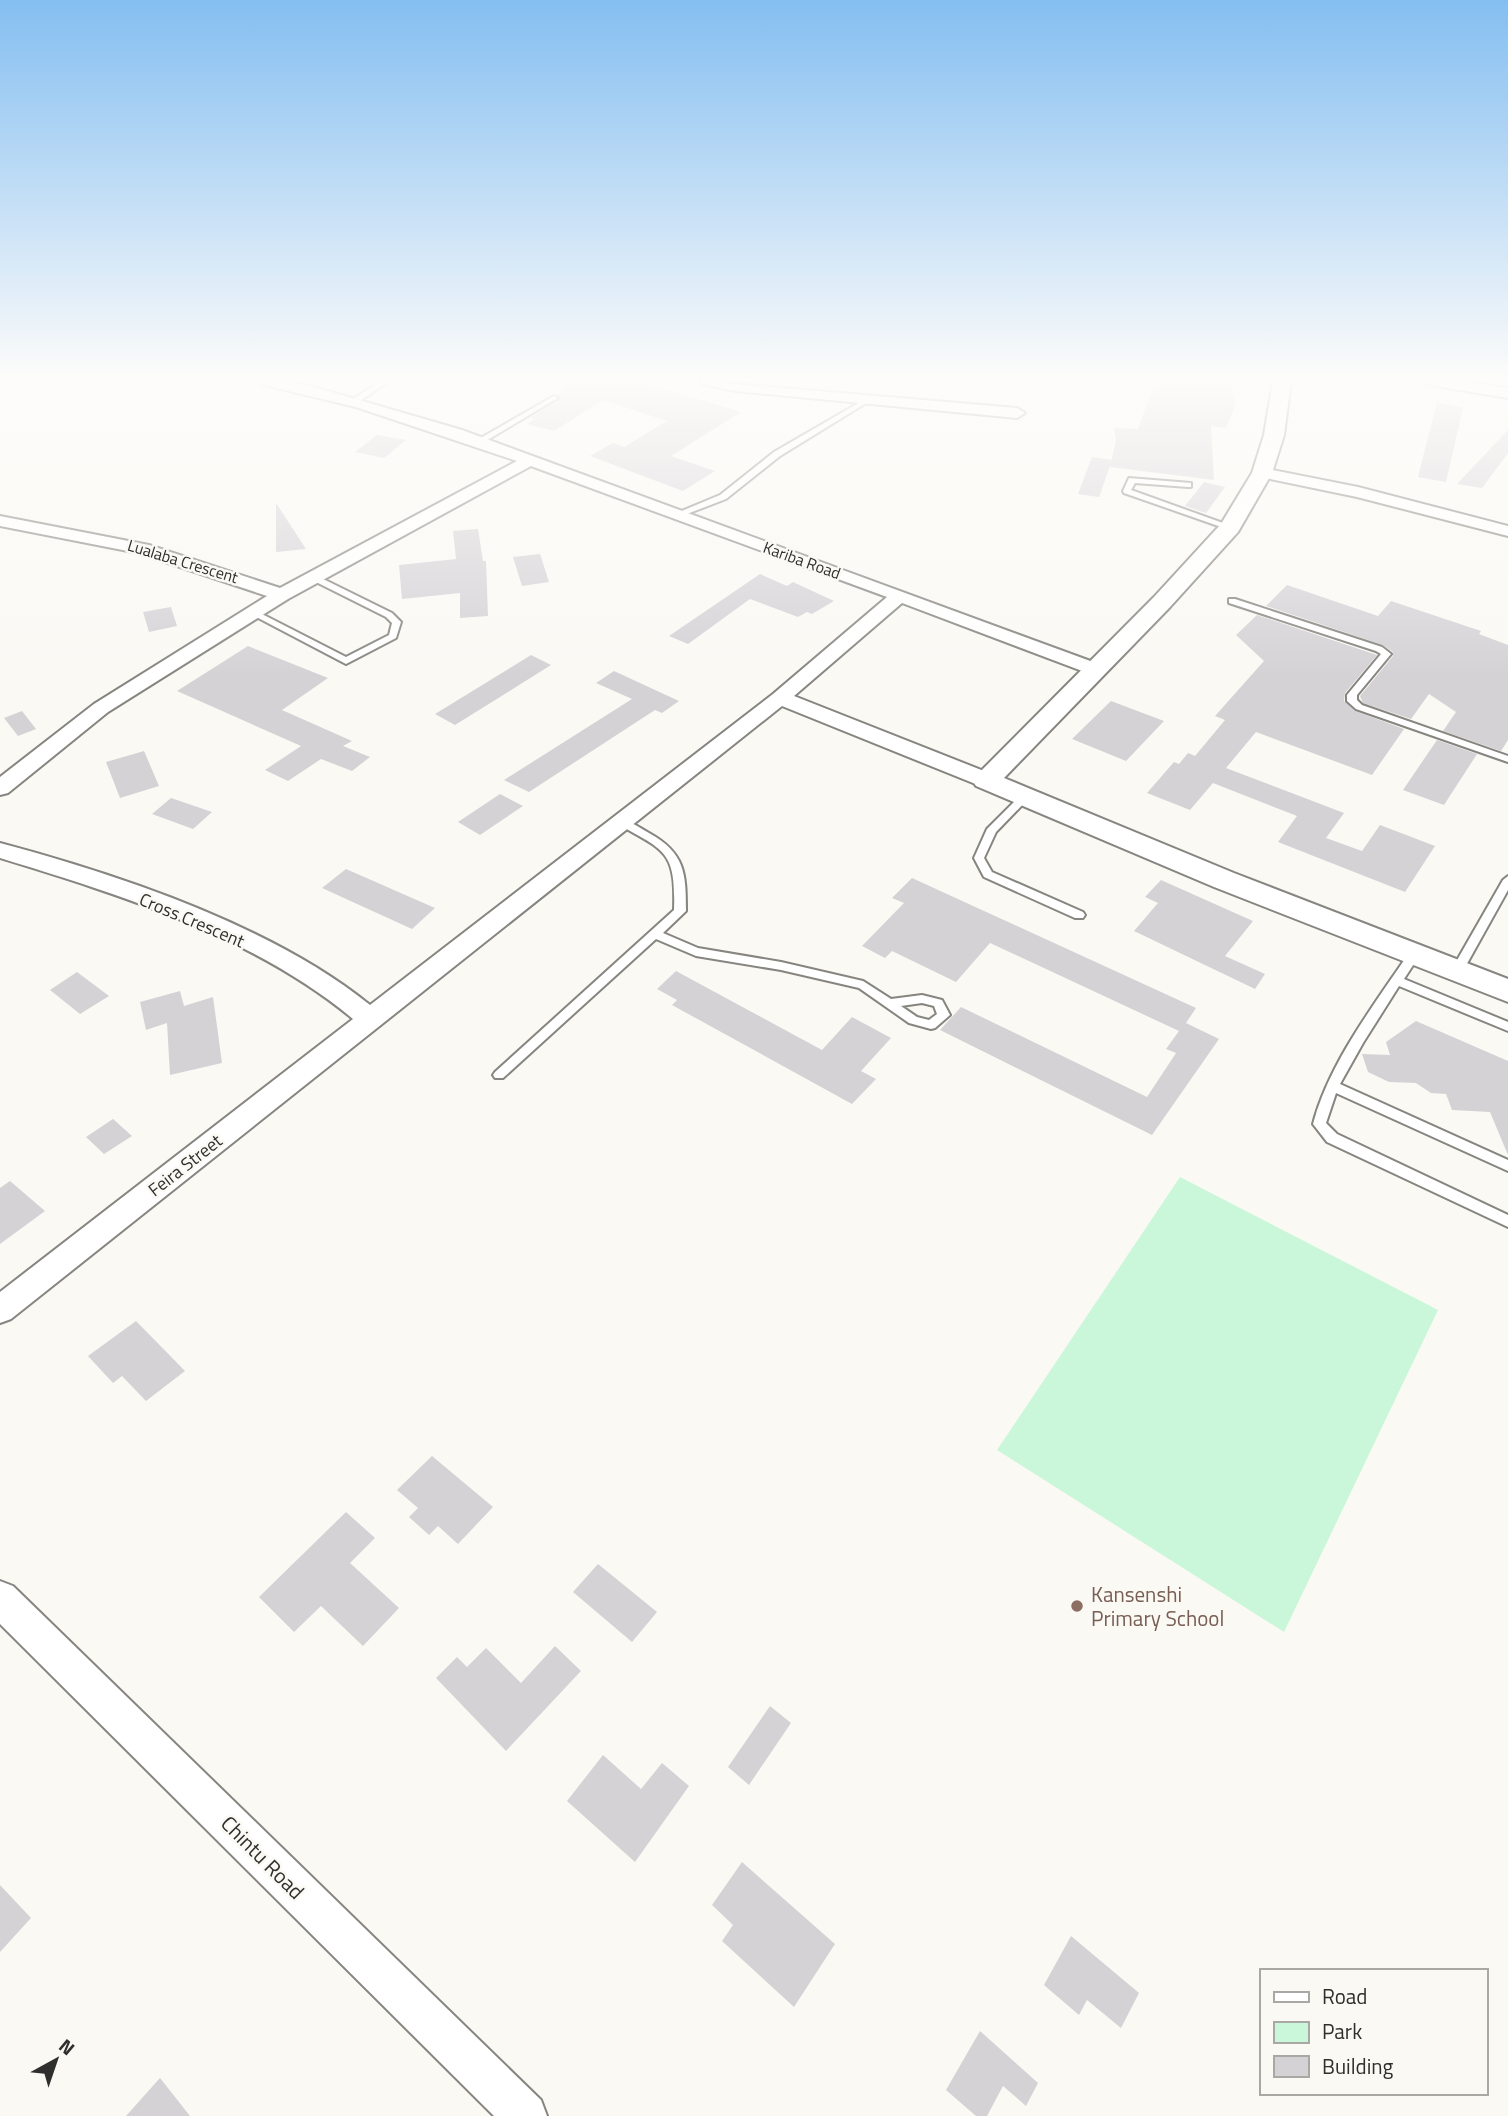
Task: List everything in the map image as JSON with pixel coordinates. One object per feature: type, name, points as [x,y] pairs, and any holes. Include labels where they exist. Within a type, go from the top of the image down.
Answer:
[{"type":"street","points":[[0,788],[101,708],[281,595],[495,480]]},
{"type":"street","name":"Kariba Road","points":[[580,480],[1097,670]]},
{"type":"street","points":[[986,780],[1097,670],[1230,527],[1258,480]]},
{"type":"street","points":[[1295,480],[1370,495],[1508,531]]},
{"type":"street","name":"Lualaba Crescent","points":[[0,522],[53,528],[173,556],[232,575],[281,595]]},
{"type":"street","name":"Feira Street","points":[[0,1310],[780,698],[900,596]]},
{"type":"street","points":[[780,698],[1413,956],[1458,969],[1508,991]]},
{"type":"street","name":"Cross Crescent","points":[[0,850],[62,868],[190,917],[313,975],[370,1019]]},
{"type":"street","name":"Chintu Road","points":[[0,1599],[525,2116]]},
{"type":"lane","points":[[676,515],[723,496],[744,480]]},
{"type":"lane","points":[[1188,485],[1132,480],[1127,491],[1230,527]]},
{"type":"lane","points":[[253,613],[346,661],[393,636],[397,622],[389,615],[315,578]]},
{"type":"lane","points":[[1232,601],[1379,649],[1386,654],[1352,695],[1353,701],[1359,707],[1508,759]]},
{"type":"lane","points":[[1024,798],[991,831],[979,858],[988,874],[1079,915]]},
{"type":"lane","points":[[499,1075],[680,911],[682,879],[671,851],[620,821]]},
{"type":"lane","points":[[1458,969],[1508,880]]},
{"type":"lane","points":[[656,934],[696,952],[781,966],[863,985],[892,1003]]},
{"type":"lane","points":[[1413,956],[1333,1086],[1321,1110],[1320,1124],[1332,1138],[1508,1221]]},
{"type":"lane","points":[[1397,981],[1508,1027]]},
{"type":"lane","points":[[1333,1086],[1508,1166]]},
{"type":"green space","points":[[1180,1177],[1438,1310],[1284,1632],[997,1450]]},
{"type":"building","points":[[653,480],[701,480],[683,491]]},
{"type":"building","points":[[1083,480],[1105,480],[1099,497],[1078,494]]},
{"type":"building","points":[[1461,480],[1488,480],[1482,488],[1457,484]]},
{"type":"building","points":[[1204,482],[1225,487],[1206,513],[1185,506]]},
{"type":"building","points":[[276,503],[306,549],[276,552]]},
{"type":"building","points":[[478,529],[483,561],[486,561],[488,616],[460,618],[460,593],[402,599],[399,565],[456,559],[453,531]]},
{"type":"building","points":[[540,554],[549,582],[522,586],[513,557]]},
{"type":"building","points":[[760,574],[787,586],[793,582],[834,601],[812,614],[807,612],[798,617],[750,599],[688,644],[669,636]]},
{"type":"building","points":[[1287,585],[1378,616],[1391,601],[1481,631],[1479,634],[1508,645],[1508,740],[1501,751],[1443,731],[1456,712],[1429,694],[1411,719],[1363,703],[1360,696],[1393,656],[1393,652],[1383,645],[1266,606]]},
{"type":"building","points":[[171,607],[177,626],[149,632],[143,612]]},
{"type":"building","points":[[1257,615],[1377,655],[1345,693],[1344,701],[1355,711],[1404,729],[1372,775],[1256,732],[1226,768],[1344,813],[1326,838],[1362,851],[1380,825],[1435,846],[1405,892],[1278,842],[1297,816],[1213,783],[1190,810],[1147,793],[1174,762],[1179,764],[1188,753],[1195,756],[1225,720],[1215,716],[1264,661],[1236,635]]},
{"type":"building","points":[[248,646],[328,678],[282,710],[352,741],[343,746],[370,757],[352,771],[321,759],[288,781],[265,770],[301,746],[177,691]]},
{"type":"building","points":[[531,655],[551,665],[455,725],[435,714]]},
{"type":"building","points":[[614,671],[679,701],[662,713],[655,710],[529,792],[504,780],[632,699],[596,683]]},
{"type":"building","points":[[1111,701],[1164,721],[1126,761],[1072,739]]},
{"type":"building","points":[[22,711],[36,729],[18,736],[4,718]]},
{"type":"building","points":[[1437,740],[1477,754],[1444,805],[1403,790]]},
{"type":"building","points":[[144,751],[159,786],[120,798],[106,762]]},
{"type":"building","points":[[500,794],[523,806],[480,835],[458,822]]},
{"type":"building","points":[[171,798],[212,812],[193,829],[152,814]]},
{"type":"building","points":[[346,869],[435,908],[412,929],[322,888]]},
{"type":"building","points":[[912,878],[1196,1008],[1186,1023],[1219,1039],[1152,1135],[940,1030],[961,1007],[1147,1097],[1176,1053],[1166,1049],[1179,1031],[990,943],[956,982],[892,951],[885,958],[862,946],[904,903],[892,898]]},
{"type":"building","points":[[1161,880],[1253,921],[1225,956],[1265,974],[1255,989],[1134,931],[1158,903],[1145,897]]},
{"type":"building","points":[[676,971],[822,1050],[852,1017],[891,1038],[861,1071],[876,1079],[852,1104],[672,1005],[677,1000],[657,989]]},
{"type":"building","points":[[77,972],[109,996],[80,1014],[50,990]]},
{"type":"building","points":[[180,991],[184,1006],[213,997],[222,1063],[170,1075],[167,1023],[146,1030],[140,1002]]},
{"type":"building","points":[[1416,1021],[1508,1061],[1508,1155],[1490,1112],[1452,1110],[1446,1094],[1431,1093],[1416,1083],[1389,1082],[1368,1072],[1362,1054],[1390,1055],[1386,1042]]},
{"type":"building","points":[[113,1119],[132,1136],[104,1154],[86,1137]]},
{"type":"building","points":[[10,1181],[45,1211],[0,1244],[0,1188]]},
{"type":"building","points":[[136,1321],[185,1371],[146,1401],[122,1376],[113,1383],[88,1356]]},
{"type":"building","points":[[432,1456],[493,1507],[458,1544],[438,1526],[429,1535],[409,1517],[418,1508],[397,1490]]},
{"type":"building","points":[[346,1512],[375,1538],[350,1563],[399,1608],[363,1646],[321,1606],[294,1632],[259,1597]]},
{"type":"building","points":[[598,1564],[657,1612],[632,1642],[573,1592]]},
{"type":"building","points":[[555,1646],[581,1671],[506,1751],[436,1678],[457,1657],[467,1667],[486,1648],[521,1683]]},
{"type":"building","points":[[770,1706],[791,1723],[749,1785],[728,1767]]},
{"type":"building","points":[[603,1755],[641,1789],[662,1763],[689,1786],[635,1862],[567,1801]]},
{"type":"building","points":[[742,1862],[835,1944],[794,2007],[722,1941],[733,1925],[712,1905]]},
{"type":"building","points":[[0,1885],[31,1918],[0,1952]]},
{"type":"building","points":[[1071,1936],[1139,1993],[1121,2028],[1087,2000],[1079,2015],[1044,1985]]},
{"type":"building","points":[[980,2031],[1038,2083],[1026,2106],[1003,2086],[987,2116],[976,2116],[946,2090]]},
{"type":"building","points":[[160,2078],[190,2116],[126,2116]]},
{"type":"place","name":"Kansenshi Primary School","points":[[1077,1606]]}]
